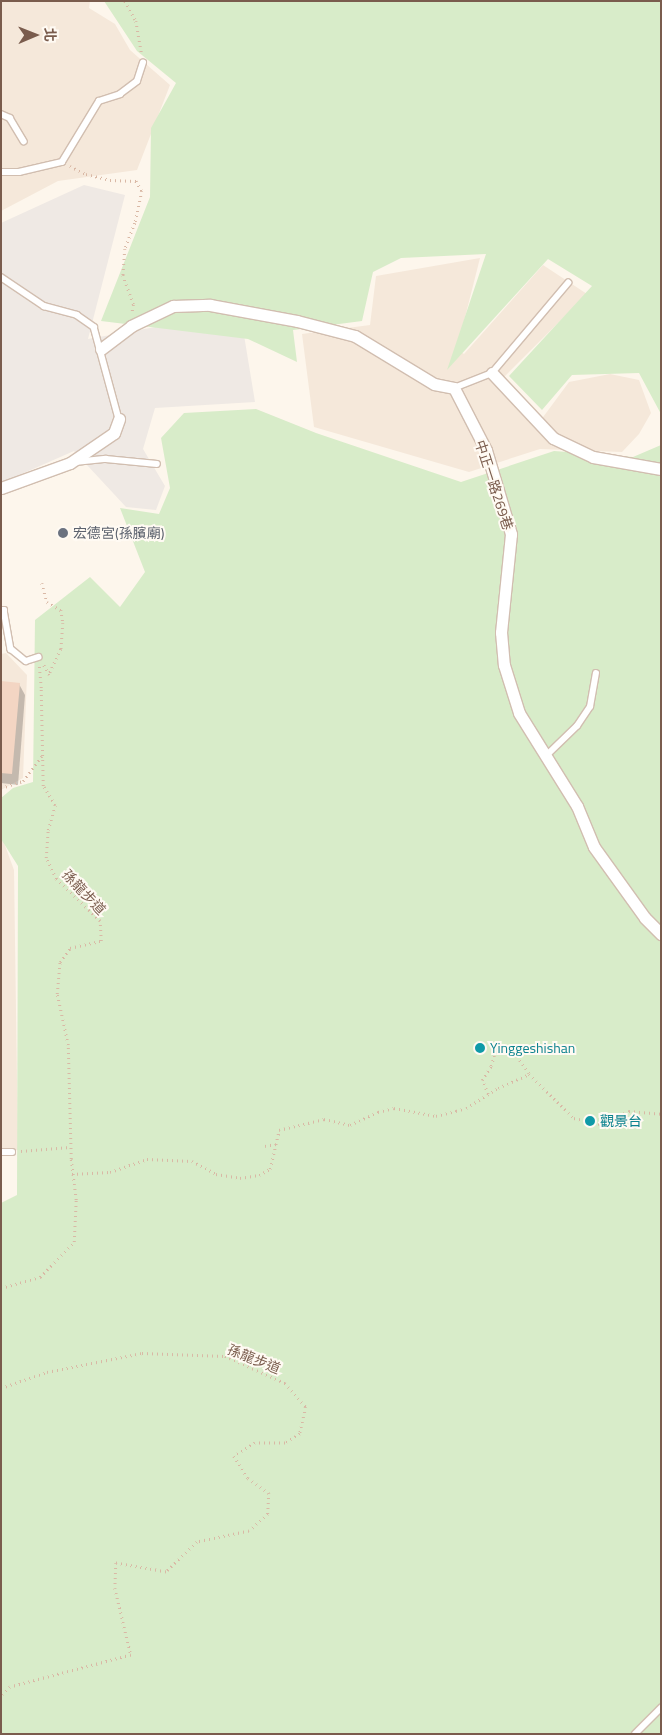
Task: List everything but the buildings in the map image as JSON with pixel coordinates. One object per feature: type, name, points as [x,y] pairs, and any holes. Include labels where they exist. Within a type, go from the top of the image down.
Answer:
[{"type":"street","points":[[101,348],[131,326],[173,306],[210,305],[297,320],[355,336],[434,384],[454,388]]},
{"type":"street","points":[[492,373],[553,438],[593,457],[661,470]]},
{"type":"street","name":"中正一路269巷","points":[[454,388],[486,450],[511,534],[501,632],[504,664],[519,713],[577,806],[594,847],[645,918],[661,934]]},
{"type":"street","points":[[1,488],[70,463],[114,433],[119,419]]},
{"type":"lane","points":[[1,172],[18,172],[62,162],[100,101],[120,94],[137,81],[143,63]]},
{"type":"lane","points":[[1,114],[10,118],[24,141]]},
{"type":"lane","points":[[1,277],[44,306],[77,315],[94,327],[119,419]]},
{"type":"lane","points":[[454,388],[492,373],[568,283]]},
{"type":"lane","points":[[70,463],[106,459],[158,464]]},
{"type":"lane","points":[[1,610],[4,610],[11,649],[26,661],[38,657]]},
{"type":"lane","points":[[546,756],[577,726],[590,707],[596,674]]},
{"type":"lane","points":[[1,1152],[12,1152]]},
{"type":"lane","points":[[635,1734],[661,1708]]},
{"type":"path","points":[[125,1],[136,20],[143,63]]},
{"type":"path","points":[[62,162],[86,174],[102,178],[136,181],[142,191],[124,258],[123,275],[134,305],[131,326]]},
{"type":"path","points":[[38,657],[49,675],[61,649],[63,623],[60,610],[47,602],[42,583]]},
{"type":"path","name":"孫龍步道","points":[[1,1288],[40,1277],[74,1242],[76,1200],[72,1174],[68,1045],[57,994],[60,962],[70,948],[101,941],[100,921],[56,879],[46,858],[48,830],[55,806],[42,786],[42,688],[38,657]]},
{"type":"path","points":[[1,788],[23,782],[43,755]]},
{"type":"path","points":[[488,1094],[482,1080],[491,1066],[495,1052],[503,1048],[514,1052],[529,1074],[574,1118],[601,1124],[629,1111],[661,1114]]},
{"type":"path","points":[[72,1174],[110,1172],[147,1159],[192,1161],[216,1174],[240,1178],[259,1175],[270,1169],[279,1130],[324,1119],[350,1125],[378,1112],[394,1108],[436,1116],[466,1108],[488,1094],[529,1074]]},
{"type":"path","points":[[265,1146],[276,1144]]},
{"type":"path","points":[[12,1152],[71,1146]]},
{"type":"path","name":"孫龍步道","points":[[1,1388],[47,1372],[142,1354],[225,1356],[285,1383],[306,1407],[300,1434],[285,1443],[255,1443],[234,1456],[248,1478],[269,1493],[268,1514],[249,1531],[197,1542],[166,1572],[116,1563],[115,1588],[131,1655],[10,1687],[1,1696]]},
{"type":"shaded area","points":[[1,1],[90,1],[89,8],[115,24],[130,50],[170,85],[137,170],[58,181],[1,211]]},
{"type":"shaded area","points":[[84,185],[125,195],[88,339],[184,322],[243,329],[255,402],[155,408],[143,449],[165,486],[156,510],[126,507],[74,451],[1,483],[1,223]]},
{"type":"shaded area","points":[[480,258],[457,349],[464,354],[543,265],[587,294],[496,385],[535,428],[569,382],[610,374],[639,380],[651,413],[639,434],[622,452],[540,449],[469,472],[314,427],[302,334],[370,325],[376,276]]},
{"type":"shaded area","points":[[6,653],[27,675],[23,778],[1,790],[1,654]]},
{"type":"shaded area","points":[[1,840],[3,840],[14,870],[18,1150],[1,1151]]},
{"type":"green space","points":[[104,1],[661,1],[661,414],[639,373],[572,375],[542,410],[509,376],[592,286],[548,259],[447,370],[486,254],[401,258],[373,272],[362,321],[293,330],[297,362],[248,339],[101,321],[150,197],[151,128],[176,83],[137,51]]},
{"type":"green space","points":[[256,409],[316,433],[461,482],[554,451],[633,457],[661,445],[661,1734],[1,1734],[1,1203],[17,1195],[18,866],[1,839],[1,798],[13,788],[33,782],[35,620],[90,577],[120,607],[145,572],[120,508],[159,514],[170,488],[161,438],[184,413]]},
{"type":"place","name":"宏德宮(孫臏廟)","points":[[63,533]]},
{"type":"place","name":"Yinggeshishan","points":[[480,1048]]},
{"type":"place","name":"觀景台","points":[[590,1121]]}]
